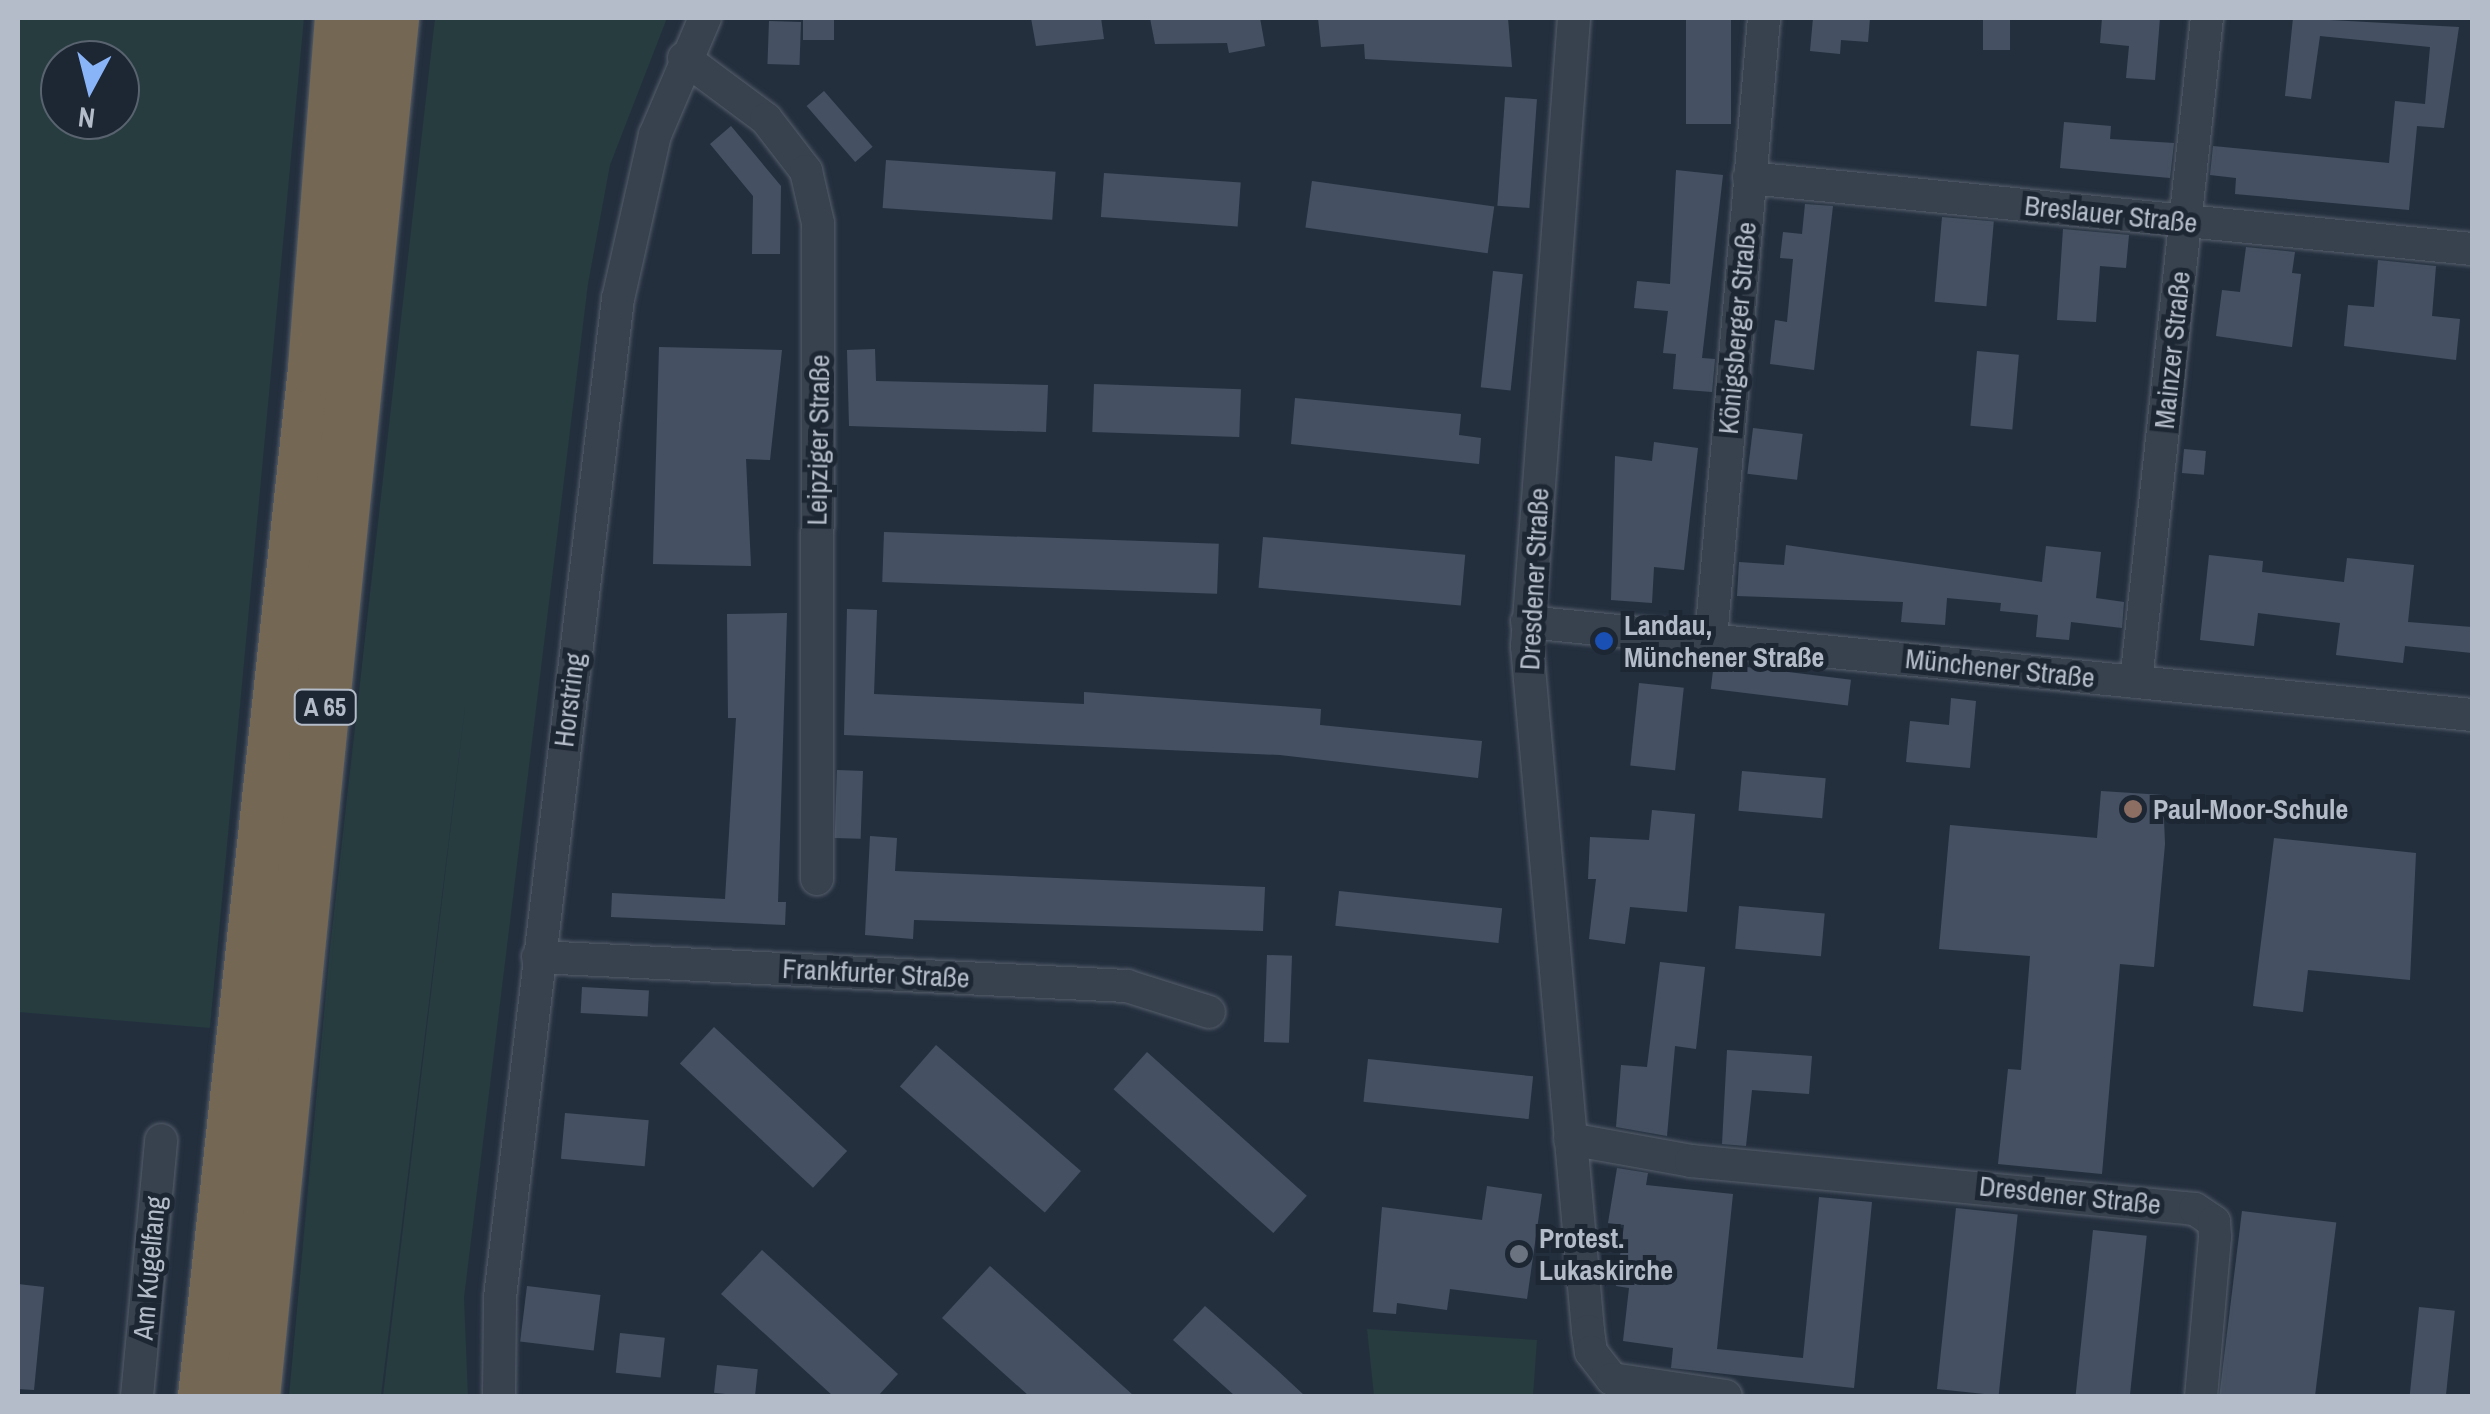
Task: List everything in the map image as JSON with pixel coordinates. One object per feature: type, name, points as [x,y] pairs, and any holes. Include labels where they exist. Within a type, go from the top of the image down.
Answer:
[{"type":"highway","name":"A 65","points":[[205,1396],[315,368],[342,18]]},
{"type":"highway","name":"A 65","points":[[252,1396],[391,18]]},
{"type":"street","name":"Horstring","points":[[499,1396],[500,1297],[618,299],[644,174],[684,58],[705,18]]},
{"type":"street","name":"Dresdener Straße","points":[[1574,18],[1527,622],[1588,1331],[1600,1367],[1625,1384],[1726,1396]]},
{"type":"street","name":"Königsberger Straße","points":[[1711,639],[1764,18]]},
{"type":"street","name":"Mainzer Straße","points":[[2136,682],[2207,18]]},
{"type":"street","name":"Leipziger Straße","points":[[684,58],[766,119],[806,171],[818,222],[817,880]]},
{"type":"street","name":"Breslauer Straße","points":[[1750,178],[2472,249]]},
{"type":"street","name":"Münchener Straße","points":[[1527,622],[2472,715]]},
{"type":"street","name":"Frankfurter Straße","points":[[538,958],[1127,986],[1209,1012]]},
{"type":"street","name":"Am Kugelfang","points":[[137,1396],[161,1140]]},
{"type":"street","name":"Dresdener Straße","points":[[1570,1140],[1691,1162],[2195,1209],[2214,1222],[2216,1237],[2201,1396]]},
{"type":"green space","points":[[18,18],[304,18],[210,1028],[18,1012]]},
{"type":"green space","points":[[435,18],[667,18],[610,165],[588,284],[464,1298],[468,1396],[383,1396],[466,699],[381,1396],[289,1396],[330,948]]},
{"type":"green space","points":[[1367,1329],[1537,1340],[1533,1396],[1374,1396]]},
{"type":"building","points":[[803,18],[834,18],[834,40],[803,40]]},
{"type":"building","points":[[1031,18],[1101,18],[1104,39],[1036,46]]},
{"type":"building","points":[[1150,18],[1260,18],[1265,46],[1229,53],[1227,43],[1155,44]]},
{"type":"building","points":[[1318,18],[1508,18],[1512,67],[1365,59],[1364,44],[1321,47]]},
{"type":"building","points":[[1686,18],[1731,18],[1731,124],[1686,124]]},
{"type":"building","points":[[1813,18],[1870,18],[1868,42],[1841,40],[1840,54],[1810,51]]},
{"type":"building","points":[[1983,18],[2010,18],[2010,50],[1983,50]]},
{"type":"building","points":[[2102,18],[2160,18],[2155,80],[2126,78],[2129,46],[2100,43]]},
{"type":"building","points":[[2293,18],[2459,27],[2444,128],[2417,126],[2409,210],[2235,194],[2236,178],[2210,175],[2213,146],[2389,163],[2395,101],[2425,104],[2430,47],[2320,36],[2311,99],[2285,96]]},
{"type":"building","points":[[769,21],[801,22],[799,65],[767,64]]},
{"type":"building","points":[[824,91],[873,147],[855,162],[807,106]]},
{"type":"building","points":[[1505,97],[1537,99],[1529,208],[1497,206]]},
{"type":"building","points":[[2064,122],[2111,126],[2110,139],[2174,143],[2170,178],[2060,168]]},
{"type":"building","points":[[731,126],[781,186],[780,254],[752,254],[753,196],[710,144]]},
{"type":"building","points":[[886,160],[1056,172],[1052,220],[883,208]]},
{"type":"building","points":[[1676,170],[1723,175],[1702,358],[1715,359],[1712,392],[1673,389],[1676,354],[1663,353],[1668,311],[1634,308],[1637,281],[1670,284]]},
{"type":"building","points":[[1104,173],[1241,183],[1238,226],[1101,217]]},
{"type":"building","points":[[1312,181],[1494,207],[1488,253],[1305,228]]},
{"type":"building","points":[[1805,204],[1833,206],[1814,370],[1770,364],[1775,320],[1787,322],[1793,259],[1780,258],[1783,232],[1802,234]]},
{"type":"building","points":[[1942,217],[1994,222],[1986,306],[1935,302]]},
{"type":"building","points":[[2063,229],[2129,235],[2126,268],[2100,266],[2096,322],[2057,320]]},
{"type":"building","points":[[2246,247],[2295,252],[2292,273],[2301,274],[2292,347],[2216,336],[2222,290],[2240,292]]},
{"type":"building","points":[[2378,260],[2436,266],[2432,316],[2460,319],[2456,360],[2344,346],[2348,305],[2374,307]]},
{"type":"building","points":[[1493,271],[1523,274],[1511,390],[1481,387]]},
{"type":"building","points":[[659,347],[782,350],[770,460],[746,459],[751,566],[653,564]]},
{"type":"building","points":[[875,349],[876,381],[1048,385],[1046,432],[849,426],[847,350]]},
{"type":"building","points":[[1977,351],[2019,355],[2012,429],[1970,426]]},
{"type":"building","points":[[1094,384],[1241,389],[1239,437],[1092,432]]},
{"type":"building","points":[[1295,398],[1461,414],[1459,435],[1481,438],[1479,464],[1291,444]]},
{"type":"building","points":[[1753,428],[1803,434],[1797,480],[1747,474]]},
{"type":"building","points":[[1654,442],[1698,448],[1684,570],[1654,567],[1652,603],[1611,600],[1615,456],[1652,461]]},
{"type":"building","points":[[2184,449],[2206,451],[2204,475],[2182,473]]},
{"type":"building","points":[[884,532],[1219,544],[1217,594],[882,582]]},
{"type":"building","points":[[1263,537],[1465,555],[1461,605],[1259,588]]},
{"type":"building","points":[[1786,545],[2042,582],[2046,546],[2101,552],[2096,598],[2124,602],[2122,628],[2071,622],[2069,640],[2036,637],[2038,615],[2000,611],[2001,603],[1947,598],[1945,625],[1901,622],[1903,602],[1737,596],[1739,562],[1784,565]]},
{"type":"building","points":[[2209,555],[2263,561],[2262,572],[2344,582],[2347,558],[2414,565],[2408,622],[2472,627],[2472,653],[2405,646],[2403,663],[2336,655],[2340,623],[2258,613],[2254,646],[2200,640]]},
{"type":"building","points":[[847,609],[877,610],[874,694],[1084,704],[1084,692],[1321,709],[1320,725],[1482,741],[1478,778],[1280,755],[844,735]]},
{"type":"building","points":[[787,613],[778,902],[786,902],[785,925],[611,917],[612,893],[725,899],[736,718],[728,718],[727,614]]},
{"type":"building","points":[[1714,663],[1851,680],[1848,706],[1711,689]]},
{"type":"building","points":[[1639,683],[1684,688],[1675,770],[1630,766]]},
{"type":"building","points":[[1951,698],[1976,701],[1970,768],[1906,762],[1910,721],[1949,725]]},
{"type":"building","points":[[837,770],[863,771],[861,839],[835,838]]},
{"type":"building","points":[[1742,771],[1826,778],[1822,818],[1739,811]]},
{"type":"building","points":[[2101,791],[2163,795],[2165,844],[2154,967],[2120,964],[2102,1174],[1998,1164],[2008,1069],[2021,1070],[2030,956],[1939,949],[1950,825],[2097,838]]},
{"type":"building","points":[[1652,810],[1695,814],[1687,912],[1630,907],[1625,944],[1589,939],[1596,879],[1588,879],[1590,837],[1649,840]]},
{"type":"building","points":[[870,836],[897,838],[895,871],[1265,887],[1263,931],[914,920],[913,939],[865,935]]},
{"type":"building","points":[[2274,838],[2416,853],[2410,980],[2308,970],[2303,1012],[2253,1006]]},
{"type":"building","points":[[1339,891],[1502,908],[1498,943],[1335,926]]},
{"type":"building","points":[[1739,906],[1825,913],[1821,956],[1735,949]]},
{"type":"building","points":[[1267,955],[1292,956],[1289,1043],[1264,1042]]},
{"type":"building","points":[[1660,962],[1705,967],[1696,1049],[1675,1046],[1667,1136],[1616,1127],[1621,1065],[1647,1067]]},
{"type":"building","points":[[582,987],[649,991],[648,1016],[581,1013]]},
{"type":"building","points":[[714,1027],[847,1151],[813,1188],[680,1064]]},
{"type":"building","points":[[936,1045],[1081,1171],[1045,1212],[900,1087]]},
{"type":"building","points":[[1727,1050],[1812,1056],[1809,1094],[1752,1090],[1746,1146],[1722,1144]]},
{"type":"building","points":[[1147,1052],[1307,1196],[1273,1233],[1114,1089]]},
{"type":"building","points":[[1368,1059],[1533,1076],[1529,1119],[1364,1102]]},
{"type":"building","points":[[565,1113],[649,1120],[645,1166],[561,1159]]},
{"type":"building","points":[[1617,1168],[1648,1173],[1646,1185],[1733,1194],[1717,1349],[1803,1358],[1819,1197],[1872,1202],[1854,1388],[1671,1368],[1673,1348],[1623,1341],[1629,1288],[1616,1286],[1624,1225],[1608,1223]]},
{"type":"building","points":[[1487,1186],[1542,1194],[1527,1299],[1450,1289],[1447,1310],[1397,1303],[1396,1314],[1373,1312],[1382,1207],[1482,1220]]},
{"type":"building","points":[[1956,1208],[2018,1214],[1999,1395],[1937,1389]]},
{"type":"building","points":[[2242,1211],[2336,1223],[2315,1396],[2219,1396]]},
{"type":"building","points":[[2093,1230],[2147,1236],[2130,1396],[2076,1396]]},
{"type":"building","points":[[762,1250],[898,1374],[878,1396],[833,1396],[721,1294]]},
{"type":"building","points":[[990,1266],[1134,1396],[1029,1396],[942,1318]]},
{"type":"building","points":[[18,1284],[44,1287],[34,1390],[18,1389]]},
{"type":"building","points":[[527,1286],[600,1295],[594,1351],[520,1342]]},
{"type":"building","points":[[1205,1306],[1305,1396],[1235,1396],[1173,1340]]},
{"type":"building","points":[[2419,1307],[2455,1311],[2446,1396],[2410,1396]]},
{"type":"building","points":[[620,1333],[665,1338],[661,1377],[616,1373]]},
{"type":"building","points":[[717,1365],[758,1369],[755,1396],[714,1393]]},
{"type":"place","name":"Landau, Münchener Straße","points":[[1604,641]]},
{"type":"place","name":"Paul-Moor-Schule","points":[[2133,809]]},
{"type":"place","name":"Protest. Lukaskirche","points":[[1519,1254]]}]
